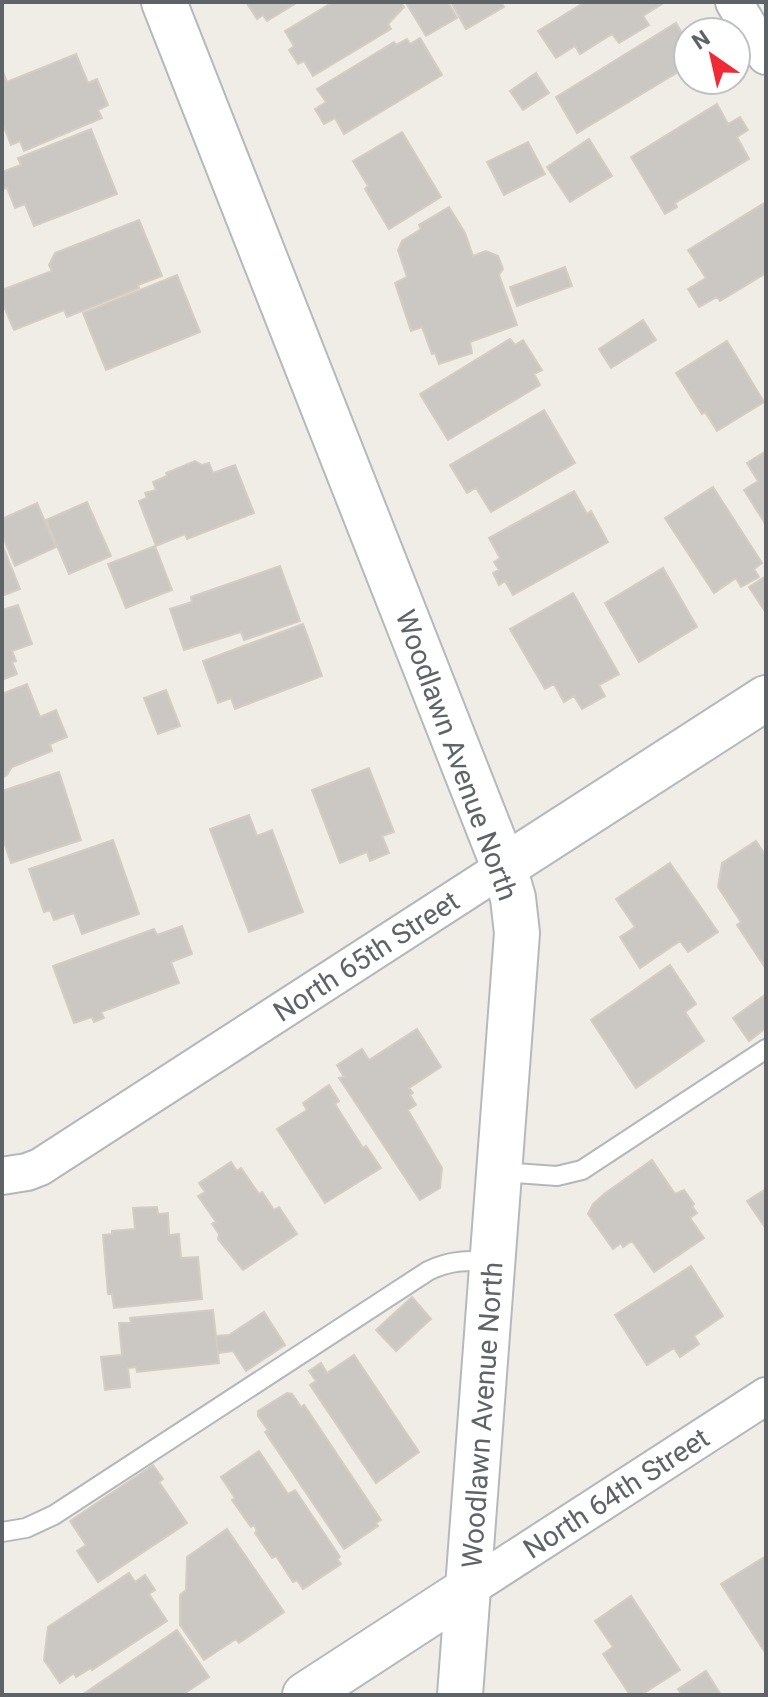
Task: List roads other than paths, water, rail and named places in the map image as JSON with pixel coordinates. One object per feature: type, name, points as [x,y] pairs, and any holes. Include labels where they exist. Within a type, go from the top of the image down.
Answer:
[{"type":"main road","name":"Woodlawn Avenue North","points":[[164,2],[504,867],[513,898],[517,933],[460,1695]]},
{"type":"main road","name":"North 65th Street","points":[[504,867],[762,709]]},
{"type":"main road","name":"North 64th Street","points":[[305,1695],[468,1589]]},
{"type":"street","points":[[734,2],[766,56]]},
{"type":"street","name":"North 65th Street","points":[[2,1176],[40,1167],[504,867]]},
{"type":"street","name":"North 64th Street","points":[[468,1589],[766,1396]]},
{"type":"lane","points":[[501,1172],[557,1176],[582,1170],[766,1049]]},
{"type":"lane","points":[[2,1532],[26,1528],[54,1515],[428,1271],[444,1263],[462,1260],[494,1262]]}]
